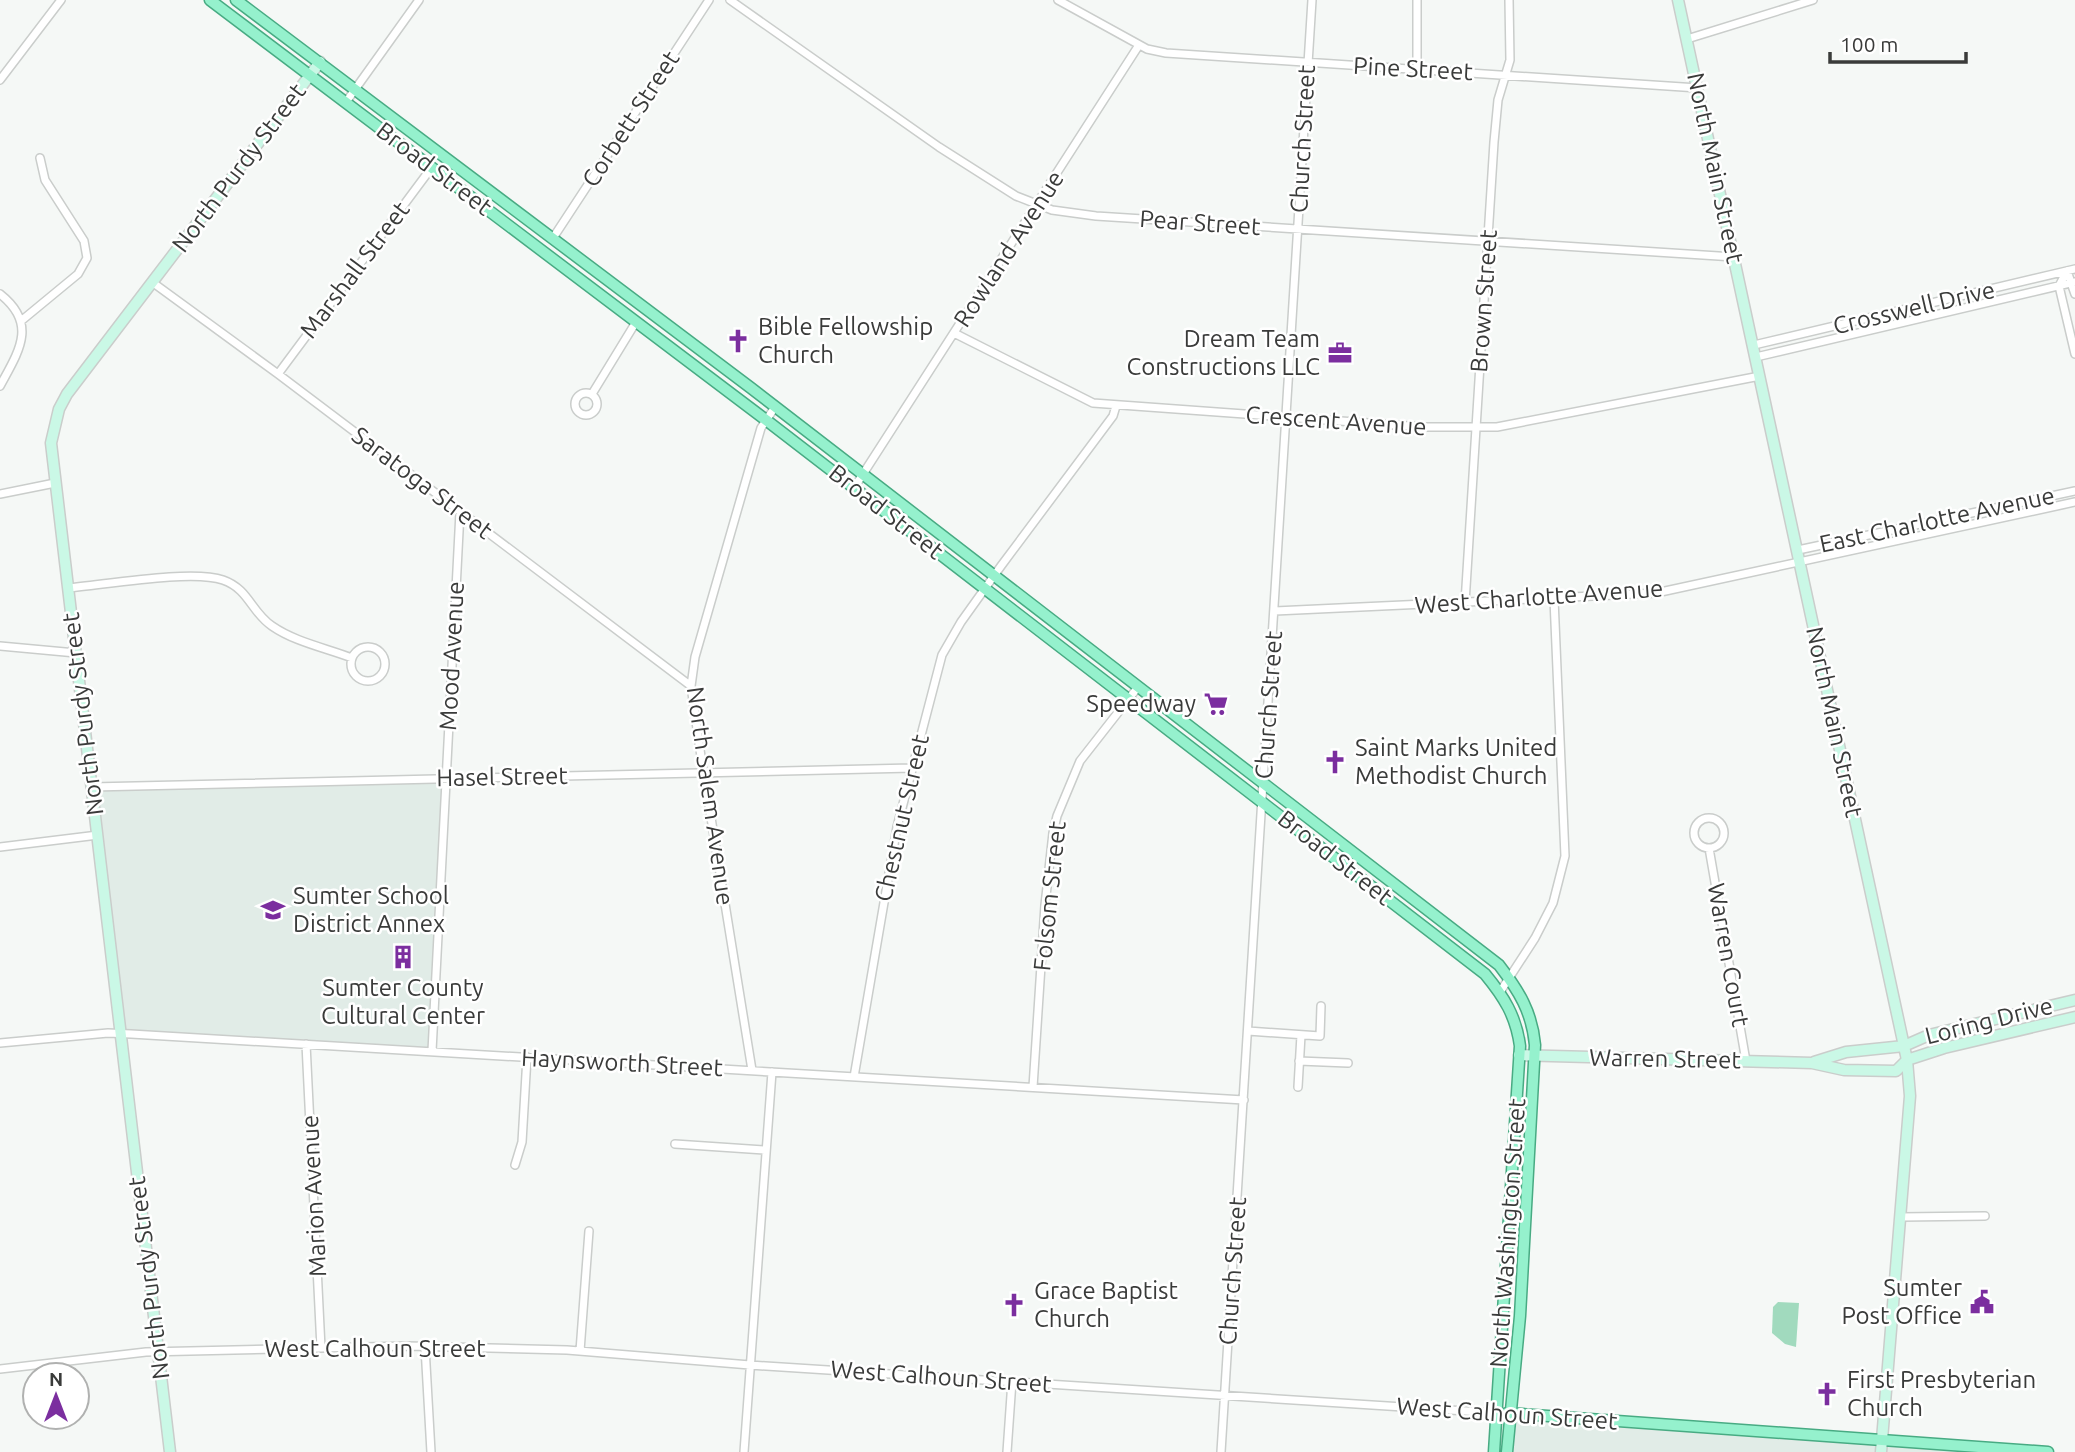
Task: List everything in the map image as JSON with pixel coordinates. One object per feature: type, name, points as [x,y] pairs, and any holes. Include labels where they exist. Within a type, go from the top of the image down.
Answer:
[{"type":"main road","name":"Broad Street","points":[[210,0],[766,420],[1485,974],[1500,992],[1514,1016],[1519,1055]]},
{"type":"main road","name":"Broad Street","points":[[236,0],[863,474],[1492,959],[1523,997],[1532,1019],[1535,1056]]},
{"type":"main road","name":"North Washington Street","points":[[1494,1452],[1519,1055]]},
{"type":"main road","name":"North Washington Street","points":[[1507,1452],[1520,1316],[1535,1056]]},
{"type":"main road","name":"West Calhoun Street","points":[[1497,1413],[2048,1452]]},
{"type":"street","points":[[0,80],[61,0]]},
{"type":"street","points":[[346,102],[419,0]]},
{"type":"street","name":"Corbett Street","points":[[553,238],[709,0]]},
{"type":"street","name":"Pear Street","points":[[730,0],[970,168],[1016,196],[1052,210],[1096,216],[1734,257]]},
{"type":"street","name":"Pine Street","points":[[1058,0],[1139,45],[1166,53],[1698,88]]},
{"type":"street","name":"Church Street","points":[[1221,1452],[1312,0]]},
{"type":"street","points":[[1417,0],[1417,69]]},
{"type":"street","name":"Brown Street","points":[[1465,603],[1498,100],[1510,60],[1509,0]]},
{"type":"street","name":"North Main Street","points":[[1678,0],[1908,1060],[1910,1096],[1881,1452]]},
{"type":"street","points":[[1687,39],[1813,0]]},
{"type":"street","name":"Rowland Avenue","points":[[854,488],[1139,45]]},
{"type":"street","name":"North Purdy Street","points":[[170,1452],[51,443],[59,409],[67,394],[320,62]]},
{"type":"street","points":[[21,321],[78,274],[87,258],[84,241],[45,180],[40,158]]},
{"type":"street","name":"Marshall Street","points":[[278,374],[432,167]]},
{"type":"street","points":[[2071,270],[2075,294]]},
{"type":"street","points":[[2071,270],[2060,286],[2075,354]]},
{"type":"street","name":"Crosswell Drive","points":[[1755,351],[2071,270]]},
{"type":"street","name":"Saratoga Street","points":[[152,282],[691,686]]},
{"type":"street","name":"Crosswell Drive","points":[[1755,351],[2074,282]]},
{"type":"street","points":[[0,294],[14,306],[23,330],[20,347],[0,386]]},
{"type":"street","points":[[592,394],[636,322]]},
{"type":"street","name":"Crescent Avenue","points":[[954,333],[1093,403],[1286,419],[1476,429],[1525,422],[1760,376]]},
{"type":"street","points":[[994,575],[1113,416],[1116,406]]},
{"type":"street","name":"North Salem Avenue","points":[[752,1070],[691,686],[695,657],[750,463],[761,428],[775,407]]},
{"type":"street","points":[[0,494],[55,483]]},
{"type":"street","name":"East Charlotte Avenue","points":[[1798,550],[2075,491]]},
{"type":"street","name":"East Charlotte Avenue","points":[[1801,562],[2075,502]]},
{"type":"street","name":"Mood Avenue","points":[[432,1051],[460,512]]},
{"type":"street","name":"West Charlotte Avenue","points":[[1275,611],[1656,593],[1801,562]]},
{"type":"street","name":"Chestnut Street","points":[[854,1077],[889,866],[942,655],[994,575]]},
{"type":"street","points":[[68,589],[166,578],[215,578],[240,589],[264,620],[279,631],[352,658]]},
{"type":"street","points":[[1500,992],[1535,938],[1553,903],[1565,856],[1554,599]]},
{"type":"street","points":[[0,646],[76,653]]},
{"type":"street","points":[[363,647],[375,648],[384,657],[385,669],[377,679],[364,681],[352,670],[352,658],[363,647]]},
{"type":"street","name":"Folsom Street","points":[[1033,1087],[1045,905],[1055,824],[1069,783],[1080,761],[1138,687]]},
{"type":"street","name":"Hasel Street","points":[[92,787],[912,768]]},
{"type":"street","name":"Warren Court","points":[[1706,818],[1718,820],[1724,831],[1721,843],[1709,848],[1699,845],[1694,834],[1698,822],[1706,818]]},
{"type":"street","points":[[0,847],[98,835]]},
{"type":"street","name":"Warren Court","points":[[1709,848],[1746,1061]]},
{"type":"street","name":"Loring Drive","points":[[1904,1046],[1929,1035],[2075,1000]]},
{"type":"street","points":[[1248,1031],[1320,1036],[1321,1006]]},
{"type":"street","name":"Loring Drive","points":[[1908,1060],[1944,1048],[2075,1017]]},
{"type":"street","name":"Haynsworth Street","points":[[0,1043],[108,1033],[1244,1100]]},
{"type":"street","points":[[1298,1087],[1301,1034]]},
{"type":"street","name":"Marion Avenue","points":[[306,1044],[321,1348]]},
{"type":"street","name":"Warren Street","points":[[1812,1063],[1846,1052],[1904,1046]]},
{"type":"street","name":"Warren Street","points":[[1519,1055],[1812,1063],[1843,1070],[1896,1071],[1908,1060]]},
{"type":"street","points":[[514,1165],[522,1142],[527,1057]]},
{"type":"street","points":[[1299,1060],[1348,1063]]},
{"type":"street","points":[[744,1452],[772,1072]]},
{"type":"street","points":[[675,1144],[765,1150]]},
{"type":"street","points":[[1901,1217],[1985,1216]]},
{"type":"street","points":[[580,1351],[589,1231]]},
{"type":"street","points":[[425,1347],[431,1452]]},
{"type":"street","name":"West Calhoun Street","points":[[0,1369],[158,1352],[425,1347],[580,1351],[750,1365],[1497,1413]]},
{"type":"street","points":[[1007,1452],[1012,1381]]},
{"type":"shaded area","name":"Sumter School District Annex","points":[[446,779],[432,1051],[122,1034],[92,787]]},
{"type":"shaded area","points":[[1503,1413],[2007,1452],[1500,1452]]},
{"type":"green space","points":[[1778,1302],[1799,1303],[1796,1347],[1785,1344],[1772,1333],[1773,1307]]},
{"type":"place","name":"Bible Fellowship Church","points":[[738,341]]},
{"type":"place","name":"Dream Team Constructions LLC","points":[[1340,353]]},
{"type":"place","name":"Speedway","points":[[1216,704]]},
{"type":"place","name":"Saint Marks United Methodist Church","points":[[1335,762]]},
{"type":"place","name":"Sumter School District Annex","points":[[273,910]]},
{"type":"place","name":"Sumter County Cultural Center","points":[[403,957]]},
{"type":"place","name":"Sumter Post Office","points":[[1982,1302]]},
{"type":"place","name":"Grace Baptist Church","points":[[1014,1305]]},
{"type":"place","name":"First Presbyterian Church","points":[[1827,1394]]}]
